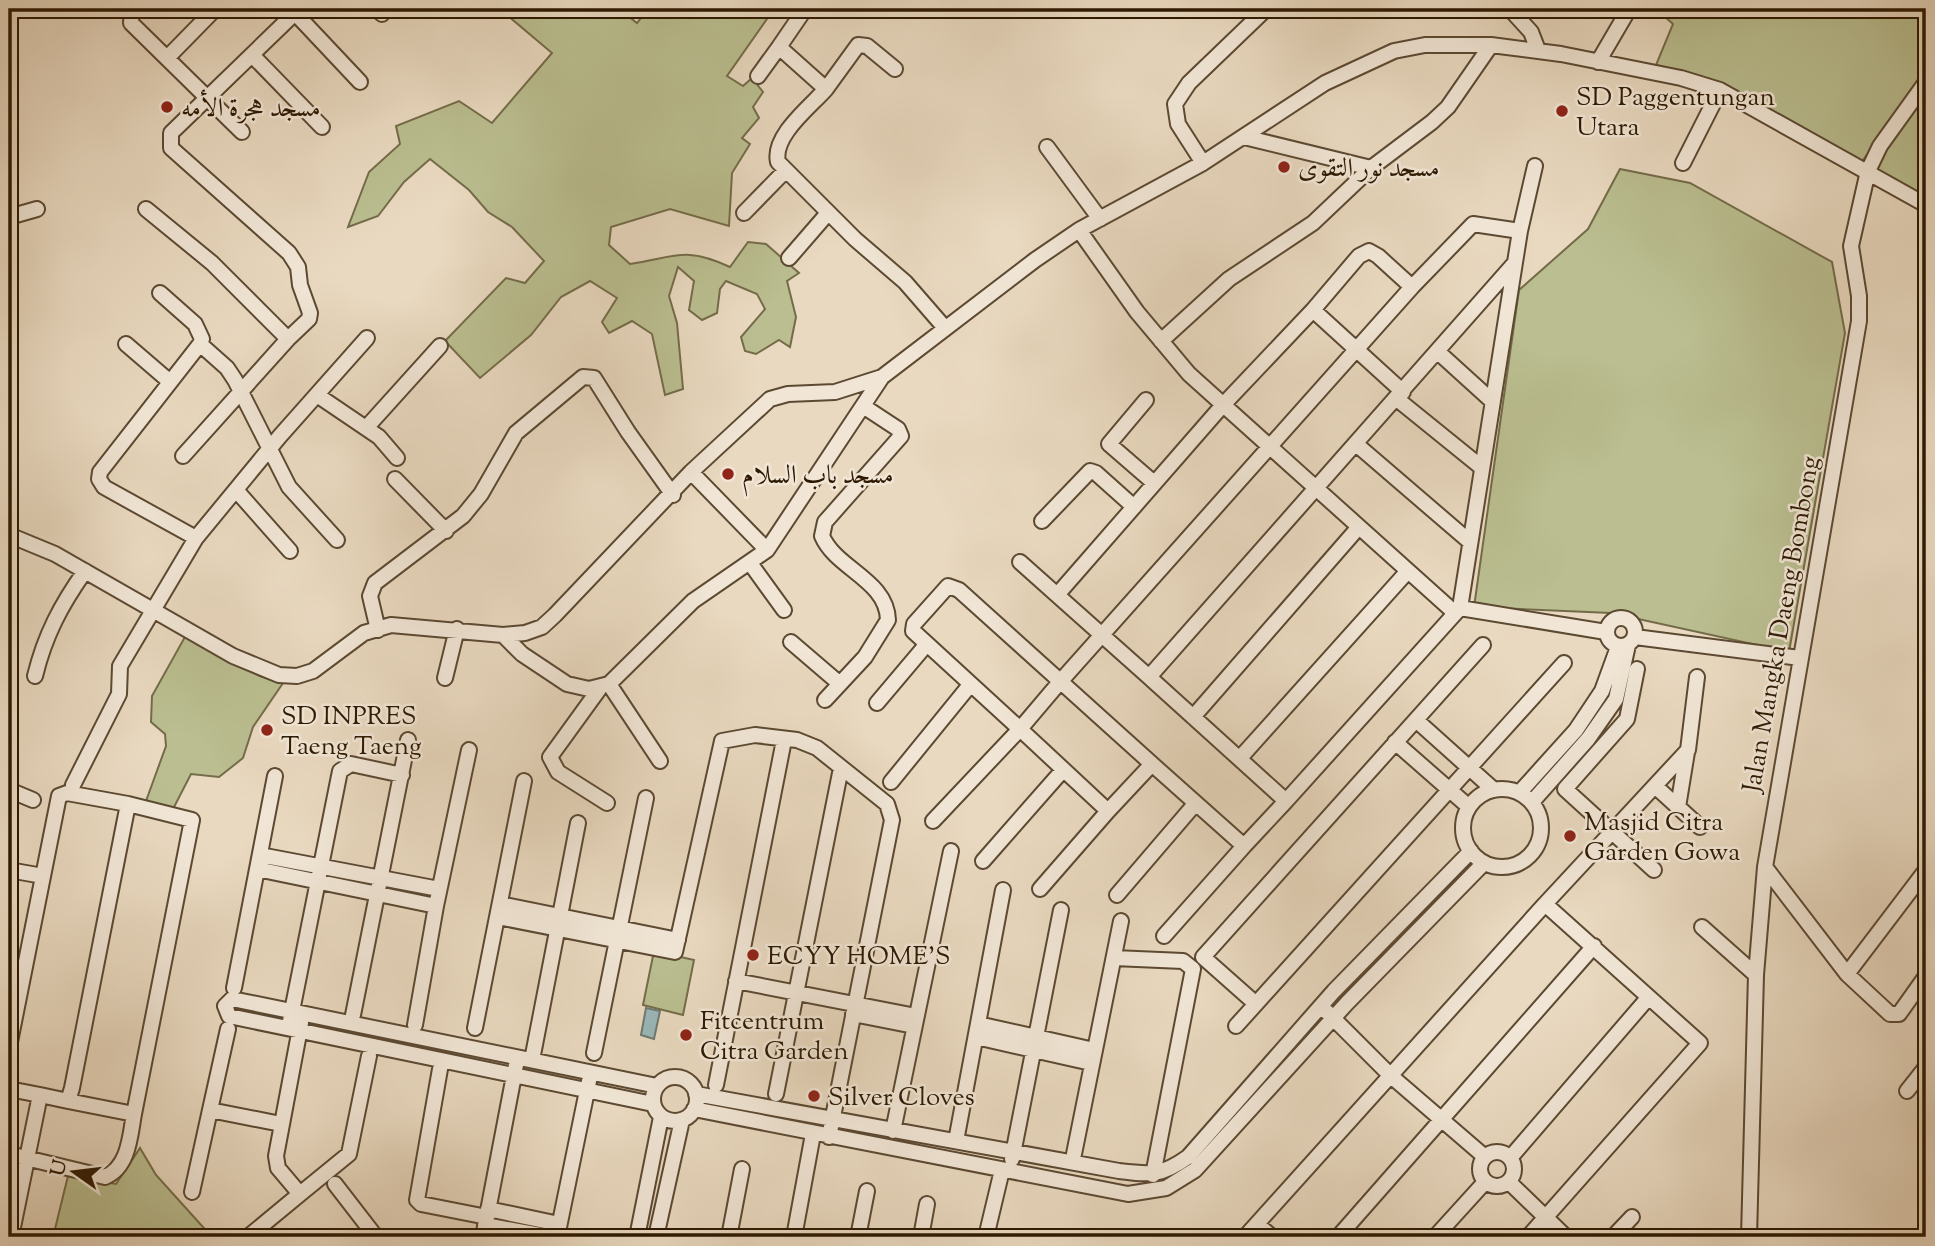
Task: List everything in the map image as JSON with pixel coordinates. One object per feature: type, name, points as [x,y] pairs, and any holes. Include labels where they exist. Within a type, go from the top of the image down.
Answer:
[{"type":"street","points":[[132,9],[131,23],[242,132]]},
{"type":"street","points":[[167,58],[215,9]]},
{"type":"street","points":[[758,76],[805,9]]},
{"type":"street","points":[[1203,163],[1178,124],[1175,104],[1189,82],[1266,9]]},
{"type":"street","points":[[1510,9],[1531,32],[1538,51]]},
{"type":"street","points":[[1598,62],[1629,9]]},
{"type":"street","points":[[183,456],[239,391],[309,319],[310,313],[295,260],[170,145],[171,133],[297,11],[360,82]]},
{"type":"street","points":[[895,69],[867,46],[858,45],[826,89],[780,143],[777,156],[784,172],[905,282],[945,328]]},
{"type":"street","points":[[607,803],[558,772],[550,758],[605,686],[693,601],[767,550],[882,377],[1079,230],[1203,163],[1282,108],[1325,83],[1394,51],[1425,45],[1491,45],[1538,51],[1681,78],[1720,90],[1926,205]]},
{"type":"street","points":[[1161,341],[1229,279],[1313,223],[1371,168],[1448,107],[1491,45]]},
{"type":"street","points":[[779,47],[826,89]]},
{"type":"street","points":[[253,56],[322,127]]},
{"type":"street","name":"Jalan Mangka Daeng Bombong","points":[[1749,1237],[1756,975],[1765,867],[1859,321],[1859,296],[1851,246],[1868,171],[1880,146],[1926,82]]},
{"type":"street","points":[[1683,163],[1720,90]]},
{"type":"street","points":[[1244,137],[1371,168]]},
{"type":"street","points":[[1047,147],[1100,219]]},
{"type":"street","points":[[1164,936],[1457,611],[1514,264],[1535,166]]},
{"type":"street","points":[[744,213],[784,172]]},
{"type":"street","points":[[9,217],[37,209]]},
{"type":"street","points":[[146,209],[212,263],[288,339]]},
{"type":"street","points":[[789,258],[828,213]]},
{"type":"street","points":[[933,821],[1020,729],[1470,225],[1479,223],[1520,230]]},
{"type":"street","points":[[1079,230],[1161,341],[1222,406],[1406,572],[1457,611],[1606,632]]},
{"type":"street","points":[[1057,594],[1222,406],[1313,310],[1359,256],[1369,251],[1378,256],[1412,287]]},
{"type":"street","points":[[1149,677],[1514,264]]},
{"type":"street","points":[[160,293],[199,328],[202,338],[100,472],[99,479],[104,487],[196,538]]},
{"type":"street","points":[[1313,310],[1357,350],[1400,395],[1481,467]]},
{"type":"street","points":[[73,785],[120,694],[120,666],[196,538],[368,338]]},
{"type":"street","points":[[126,344],[169,381]]},
{"type":"street","points":[[200,344],[227,368],[289,487],[337,540]]},
{"type":"street","points":[[366,428],[440,346]]},
{"type":"street","points":[[1438,352],[1492,401]]},
{"type":"street","points":[[378,630],[370,596],[372,586],[446,531],[481,494],[516,433],[586,376],[596,380],[628,432],[673,495]]},
{"type":"street","points":[[9,535],[85,571],[233,656],[288,676],[313,671],[364,633],[391,625],[503,635],[525,633],[542,626],[673,495],[691,472],[769,399],[788,394],[835,392],[882,377]]},
{"type":"street","points":[[317,395],[366,428],[397,458]]},
{"type":"street","points":[[1146,400],[1109,444],[1154,483]]},
{"type":"street","points":[[825,700],[865,657],[888,620],[886,606],[878,594],[828,547],[822,536],[825,522],[901,436],[898,429],[863,406]]},
{"type":"street","points":[[1356,444],[1470,542]]},
{"type":"street","points":[[1042,521],[1090,471],[1096,473],[1134,508]]},
{"type":"street","points":[[691,472],[767,550]]},
{"type":"street","points":[[395,479],[446,531]]},
{"type":"street","points":[[236,490],[290,551]]},
{"type":"street","points":[[1193,717],[1358,528]]},
{"type":"street","points":[[1020,562],[1286,801]]},
{"type":"street","points":[[750,563],[784,610]]},
{"type":"street","points":[[35,676],[50,627],[61,605],[85,571]]},
{"type":"street","points":[[1240,758],[1406,572]]},
{"type":"street","points":[[1108,811],[915,634],[914,624],[952,585],[1244,846]]},
{"type":"street","points":[[1532,802],[1582,735],[1627,643],[1634,627],[1628,619],[1618,618],[1609,623],[1606,632],[1609,642],[1627,643],[1800,658]]},
{"type":"street","points":[[445,678],[457,629]]},
{"type":"street","points":[[503,635],[522,654],[568,684],[580,689],[605,686]]},
{"type":"street","points":[[791,642],[840,684]]},
{"type":"street","points":[[877,703],[926,645]]},
{"type":"street","points":[[1256,1004],[1203,957],[1483,645]]},
{"type":"street","points":[[1236,1026],[1564,663]]},
{"type":"street","points":[[1637,670],[1627,719],[1565,789],[1654,870]]},
{"type":"street","points":[[1678,807],[1697,677]]},
{"type":"street","points":[[891,782],[970,685]]},
{"type":"street","points":[[605,686],[660,761]]},
{"type":"street","points":[[1416,720],[1494,790]]},
{"type":"street","points":[[499,910],[676,946],[722,741],[732,736],[755,734],[797,740],[817,748],[887,804],[892,820],[829,1137]]},
{"type":"street","points":[[1520,792],[1582,735]]},
{"type":"street","points":[[353,1015],[408,740]]},
{"type":"street","points":[[716,1085],[784,740]]},
{"type":"street","points":[[1395,742],[1469,807]]},
{"type":"street","points":[[415,1025],[439,889],[469,750]]},
{"type":"street","points":[[1245,1237],[1545,904],[1688,750]]},
{"type":"street","points":[[300,1194],[276,1163],[295,1021],[319,874],[340,771],[351,764],[402,775]]},
{"type":"street","points":[[1040,890],[1152,764]]},
{"type":"street","points":[[776,1094],[841,768]]},
{"type":"street","points":[[984,861],[1063,770]]},
{"type":"street","points":[[234,988],[275,776]]},
{"type":"street","points":[[475,1028],[524,781]]},
{"type":"street","points":[[1655,786],[1700,827]]},
{"type":"street","points":[[9,790],[33,800]]},
{"type":"street","points":[[1494,790],[1520,792],[1532,802],[1540,821],[1540,835],[1535,848],[1526,859],[1513,865],[1500,867],[1484,863],[1471,851],[1464,837],[1464,822],[1469,807],[1480,796],[1494,790]]},
{"type":"street","points":[[9,1047],[54,810],[62,793],[128,804],[192,820],[126,1154],[110,1175],[105,1177],[9,1154]]},
{"type":"street","points":[[594,1054],[646,798]]},
{"type":"street","points":[[68,1101],[128,804]]},
{"type":"street","points":[[1117,895],[1195,804]]},
{"type":"street","points":[[486,1222],[515,1074],[525,1059],[558,922],[578,823]]},
{"type":"street","points":[[893,1131],[951,850]]},
{"type":"street","points":[[696,1094],[1153,1175],[1168,1171],[1191,1163],[1334,991],[1471,851]]},
{"type":"street","points":[[258,862],[379,886],[436,906]]},
{"type":"street","points":[[694,1110],[1135,1194],[1166,1188],[1484,863]]},
{"type":"street","points":[[1765,867],[1847,974],[1894,1015],[1926,976]]},
{"type":"street","points":[[9,870],[43,876]]},
{"type":"street","points":[[1847,974],[1926,870]]},
{"type":"street","points":[[379,886],[439,889]]},
{"type":"street","points":[[956,1141],[1003,890]]},
{"type":"street","points":[[1528,1237],[1700,1043],[1545,904]]},
{"type":"street","points":[[986,1237],[1014,1151],[1061,910]]},
{"type":"street","points":[[1074,1154],[1121,921]]},
{"type":"street","points":[[1702,927],[1756,975]]},
{"type":"street","points":[[1338,1237],[1594,946]]},
{"type":"street","points":[[1114,958],[1184,961],[1192,969],[1153,1175]]},
{"type":"street","points":[[735,986],[915,1021]]},
{"type":"street","points":[[1334,991],[1347,1003]]},
{"type":"street","points":[[1510,1158],[1648,998]]},
{"type":"street","points":[[1321,1006],[1391,1076],[1485,1157]]},
{"type":"street","points":[[295,1021],[525,1059],[657,1086]]},
{"type":"street","points":[[295,1021],[653,1104]]},
{"type":"street","points":[[192,1192],[228,1029]]},
{"type":"street","points":[[977,1031],[1093,1057]]},
{"type":"street","points":[[248,1237],[349,1154],[369,1056]]},
{"type":"street","points":[[1907,1091],[1926,1067]]},
{"type":"street","points":[[440,1069],[417,1200],[421,1204],[486,1222],[551,1237]]},
{"type":"street","points":[[486,1222],[558,1230],[591,1072]]},
{"type":"street","points":[[679,1077],[690,1084],[696,1094],[694,1110],[682,1120],[669,1121],[661,1117],[653,1104],[657,1086],[667,1079],[679,1077]]},
{"type":"street","points":[[9,1089],[134,1114]]},
{"type":"street","points":[[11,1237],[40,1095]]},
{"type":"street","points":[[210,1110],[281,1124]]},
{"type":"street","points":[[637,1237],[661,1117]]},
{"type":"street","points":[[656,1237],[682,1120]]},
{"type":"street","points":[[794,1237],[813,1134]]},
{"type":"street","points":[[1500,1152],[1510,1158],[1514,1168],[1509,1182],[1495,1187],[1485,1182],[1480,1167],[1485,1157],[1500,1152]]},
{"type":"street","points":[[729,1237],[741,1169]]},
{"type":"street","points":[[1436,1237],[1485,1182]]},
{"type":"street","points":[[1509,1182],[1566,1237]]},
{"type":"street","points":[[335,1184],[376,1237]]},
{"type":"street","points":[[858,1237],[867,1191]]},
{"type":"street","points":[[921,1237],[927,1204]]},
{"type":"street","points":[[1613,1237],[1632,1217]]},
{"type":"street","points":[[1257,1224],[1272,1237]]},
{"type":"green space","points":[[514,9],[619,9],[637,23],[648,9],[668,9],[678,15],[683,9],[774,9],[727,76],[743,86],[752,78],[763,92],[753,107],[759,118],[742,138],[750,144],[732,173],[729,226],[670,209],[611,227],[609,245],[630,264],[691,255],[730,267],[748,242],[766,244],[799,273],[787,281],[796,317],[790,347],[779,340],[756,354],[745,351],[741,337],[765,309],[757,294],[726,281],[720,289],[717,313],[702,320],[689,310],[694,281],[678,267],[669,296],[677,323],[683,389],[665,395],[652,334],[632,321],[609,333],[602,322],[617,298],[590,281],[561,297],[531,335],[480,378],[445,341],[506,278],[525,283],[544,261],[512,227],[488,212],[469,190],[430,159],[404,182],[378,216],[348,227],[369,172],[400,144],[396,126],[459,101],[492,123],[552,53],[507,15]]},
{"type":"green space","points":[[1656,9],[1926,9],[1926,72],[1861,163],[1715,81],[1656,65],[1673,24]]},
{"type":"green space","points":[[1926,95],[1926,200],[1877,171],[1879,160]]},
{"type":"green space","points":[[1620,169],[1690,183],[1832,262],[1845,333],[1789,652],[1611,613],[1474,607],[1519,290],[1588,229]]},
{"type":"green space","points":[[186,635],[260,676],[283,683],[253,727],[243,758],[219,777],[191,774],[173,809],[146,801],[166,746],[165,734],[151,722],[152,696]]},
{"type":"green space","points":[[654,951],[694,960],[683,1015],[643,1005]]},
{"type":"green space","points":[[140,1148],[156,1175],[212,1237],[53,1237],[68,1176],[116,1184]]},
{"type":"water","points":[[646,1008],[660,1011],[654,1039],[641,1035]]},
{"type":"place","name":"مسجد هجرة الأمه","points":[[167,107]]},
{"type":"place","name":"SD Paggentungan Utara","points":[[1562,111]]},
{"type":"place","name":"مسجد نور التقوى","points":[[1284,167]]},
{"type":"place","name":"مسجد باب السلام","points":[[728,474]]},
{"type":"place","name":"SD INPRES Taeng Taeng","points":[[267,730]]},
{"type":"place","name":"Masjid Citra Garden Gowa","points":[[1570,836]]},
{"type":"place","name":"ECYY HOME'S","points":[[753,955]]},
{"type":"place","name":"Fitcentrum Citra Garden","points":[[686,1035]]},
{"type":"place","name":"Silver Cloves","points":[[814,1096]]}]
